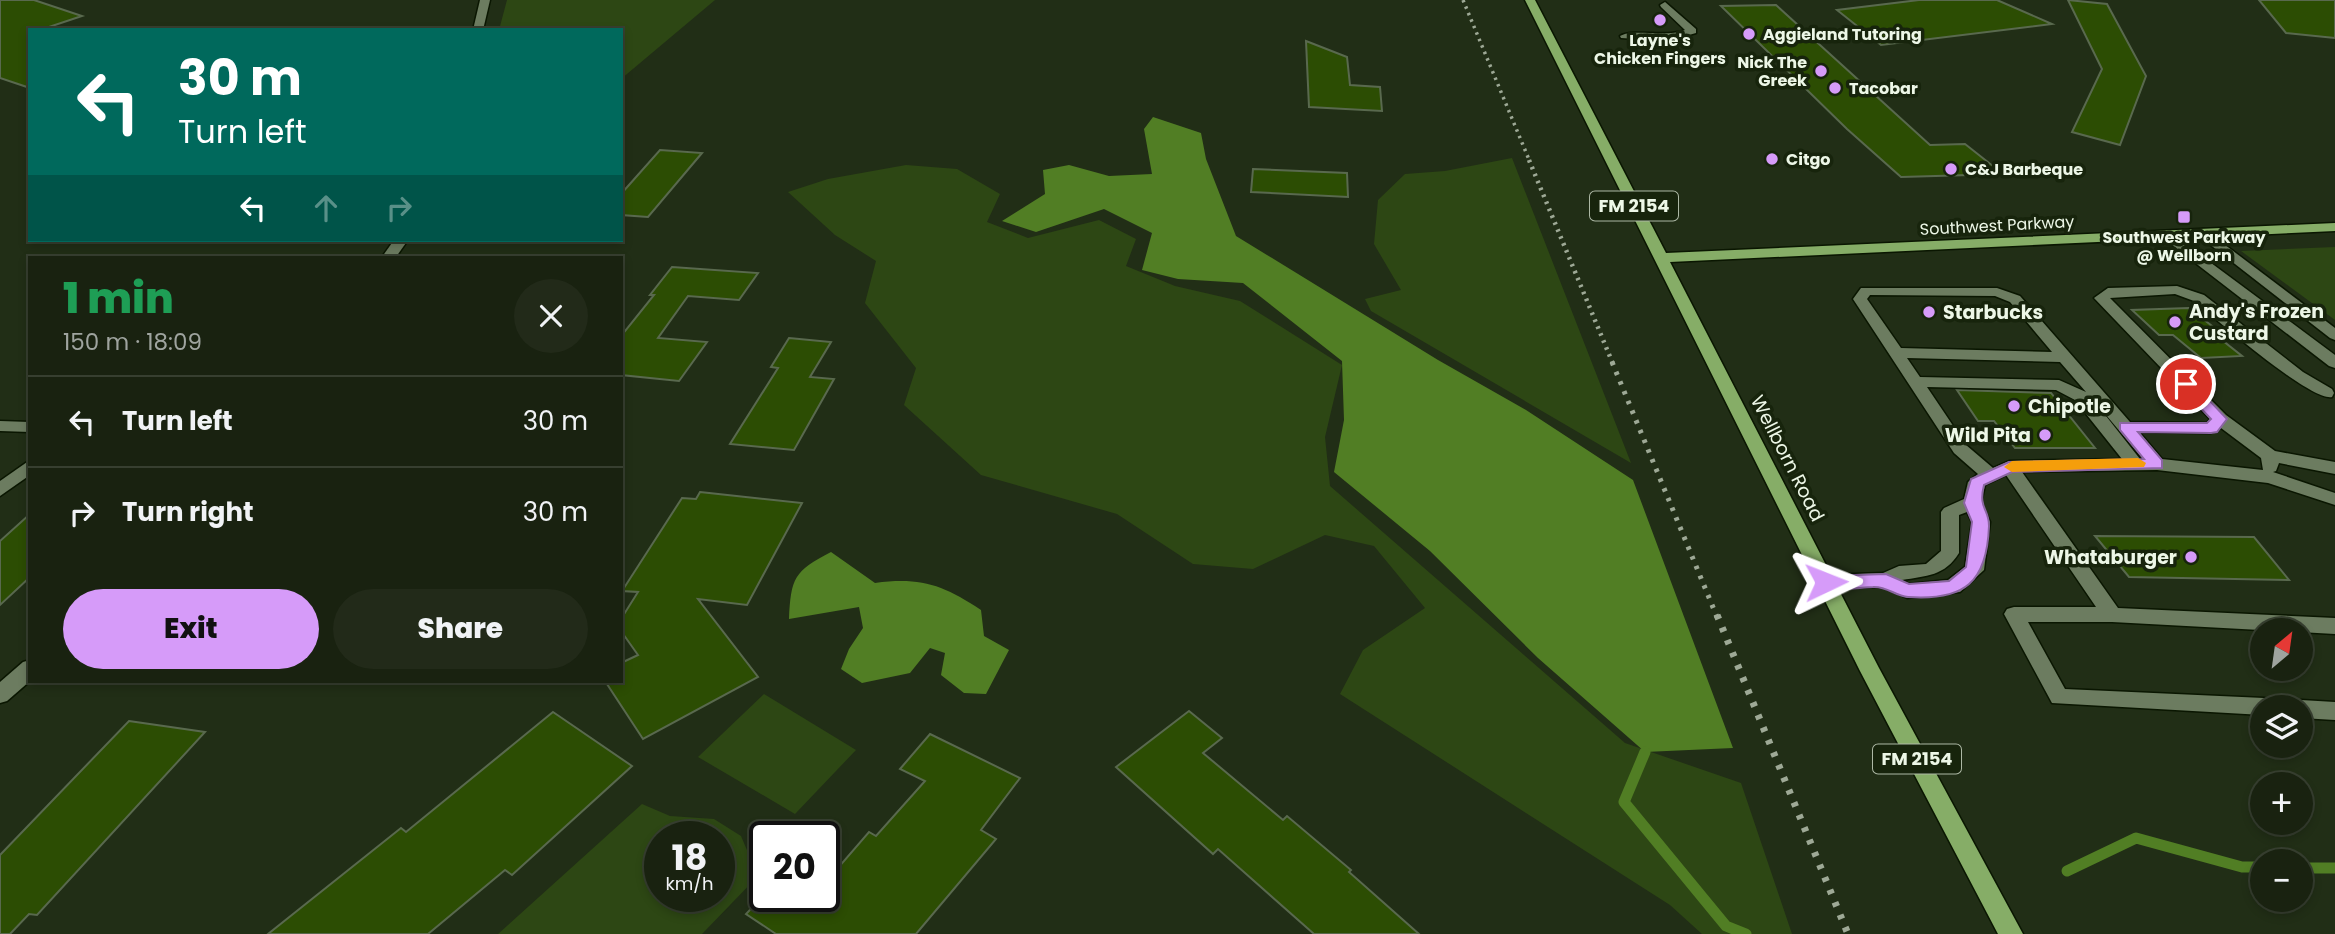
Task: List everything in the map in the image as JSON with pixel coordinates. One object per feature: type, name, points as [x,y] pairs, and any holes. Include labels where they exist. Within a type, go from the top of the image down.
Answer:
[{"type":"main road","name":"Wellborn Road","points":[[1530,0],[1826,582],[2011,934]]},
{"type":"main road","name":"Southwest Parkway","points":[[1661,258],[2335,227]]},
{"type":"street","points":[[478,28],[485,0]]},
{"type":"street","points":[[1625,36],[1683,36],[1692,31],[1665,5]]},
{"type":"street","points":[[2204,233],[2335,335]]},
{"type":"street","points":[[2168,235],[2335,363]]},
{"type":"street","points":[[2332,396],[2297,375],[2199,298],[2177,290],[2108,292],[2101,298],[2220,419],[2270,456],[2335,468]]},
{"type":"street","points":[[1989,474],[1960,449],[1860,299],[1866,291],[1997,292],[2015,299],[2157,464]]},
{"type":"street","points":[[1897,353],[2066,357]]},
{"type":"street","points":[[1916,382],[2059,385],[2081,396],[2134,463]]},
{"type":"street","points":[[2125,427],[2211,428],[2220,419]]},
{"type":"street","points":[[0,426],[28,427]]},
{"type":"street","points":[[2270,456],[2270,477]]},
{"type":"street","points":[[1886,580],[1907,591],[1953,587],[1974,570],[1981,522],[1972,503],[1977,482],[1989,474],[2009,467],[2157,464],[2270,477],[2335,499]]},
{"type":"street","points":[[2009,467],[2112,615]]},
{"type":"street","points":[[0,490],[28,468]]},
{"type":"street","points":[[1826,582],[1886,580],[1899,573],[1931,570],[1950,553],[1950,512],[1972,503]]},
{"type":"street","points":[[2250,706],[2059,697],[2014,614],[2112,615],[2335,626]]},
{"type":"street","points":[[0,695],[28,670]]},
{"type":"street","points":[[2313,709],[2335,710]]},
{"type":"shaded area","points":[[507,0],[715,0],[623,77],[623,28],[500,28]]},
{"type":"shaded area","points":[[1153,117],[1201,133],[1206,159],[1236,236],[1438,360],[1526,410],[1633,480],[1733,748],[1645,752],[1538,658],[1430,551],[1334,472],[1344,420],[1342,361],[1243,283],[1178,279],[1142,270],[1152,233],[1104,209],[1036,232],[1002,221],[1045,194],[1043,170],[1069,165],[1109,176],[1152,174],[1144,129]]},
{"type":"shaded area","points":[[1512,158],[1631,463],[1371,311],[1365,299],[1401,290],[1374,244],[1378,200],[1405,174],[1445,171]]},
{"type":"shaded area","points":[[906,165],[957,169],[1000,194],[987,222],[1028,238],[1099,220],[1136,239],[1126,266],[1175,286],[1240,301],[1342,365],[1325,437],[1330,486],[1625,743],[1741,783],[1792,934],[1702,934],[1670,905],[1340,694],[1363,650],[1425,608],[1374,546],[1325,535],[1253,569],[1193,564],[1117,514],[981,475],[904,405],[916,368],[865,303],[876,261],[835,235],[788,192],[828,179]]},
{"type":"shaded area","points":[[2335,247],[2335,320],[2241,251]]},
{"type":"shaded area","points":[[831,552],[875,583],[906,581],[931,585],[955,594],[981,610],[984,636],[1009,650],[986,694],[964,693],[941,675],[945,653],[930,648],[910,673],[862,683],[841,669],[849,649],[863,628],[859,607],[789,619],[791,594],[797,577],[809,565]]},
{"type":"shaded area","points":[[764,694],[856,750],[795,814],[698,757]]},
{"type":"shaded area","points":[[642,804],[670,816],[717,821],[644,821],[644,912],[723,912],[702,934],[498,934]]},
{"type":"shaded area","points":[[735,832],[741,836],[749,855],[749,885],[735,900]]},
{"type":"building","points":[[0,0],[34,0],[82,16],[46,28],[28,28],[28,87],[0,78]]},
{"type":"building","points":[[1919,0],[1997,0],[2052,24],[1881,45],[1837,10]]},
{"type":"building","points":[[2068,0],[2107,4],[2146,76],[2120,145],[2072,132],[2102,69]]},
{"type":"building","points":[[2259,0],[2335,0],[2335,38],[2286,33]]},
{"type":"building","points":[[1776,5],[1930,145],[1965,144],[2003,174],[1901,177],[1847,129],[1721,6]]},
{"type":"building","points":[[1306,41],[1347,57],[1350,85],[1380,87],[1382,111],[1309,107]]},
{"type":"building","points":[[660,150],[702,153],[648,217],[623,215],[623,192]]},
{"type":"building","points":[[1253,169],[1347,173],[1348,197],[1251,192]]},
{"type":"building","points":[[672,267],[758,273],[739,300],[688,296],[658,338],[707,342],[679,381],[623,375],[623,334],[654,295],[650,295]]},
{"type":"building","name":"Andy's Frozen Custard","points":[[2189,308],[2221,333],[2213,333],[2242,356],[2201,358],[2173,335],[2159,335],[2132,310]]},
{"type":"building","points":[[789,338],[831,342],[810,377],[834,379],[794,450],[730,444],[778,368],[771,367]]},
{"type":"building","points":[[1957,390],[2051,393],[2095,448],[2015,448],[1994,421],[1978,421]]},
{"type":"building","points":[[700,492],[802,503],[747,605],[698,599],[758,677],[643,739],[606,683],[623,683],[623,662],[638,655],[623,634],[623,616],[638,592],[623,589],[682,498],[696,499]]},
{"type":"building","points":[[28,516],[28,579],[0,605],[0,541]]},
{"type":"building","name":"Whataburger","points":[[2095,536],[2254,537],[2289,580],[2129,577]]},
{"type":"building","points":[[1189,711],[1222,738],[1203,753],[1283,820],[1287,816],[1351,870],[1349,872],[1419,934],[1314,934],[1218,849],[1213,854],[1116,767]]},
{"type":"building","points":[[553,712],[632,766],[512,875],[505,870],[428,934],[268,934],[401,828],[406,832]]},
{"type":"building","points":[[129,721],[205,732],[37,915],[29,914],[10,934],[0,934],[0,855]]},
{"type":"building","points":[[930,734],[1020,778],[981,830],[996,839],[916,934],[776,934],[746,914],[749,911],[840,912],[840,866],[869,832],[876,836],[925,781],[900,769]]},
{"type":"waterway","points":[[1645,752],[1624,802],[1726,926],[1746,934]]},
{"type":"waterway","points":[[2067,871],[2136,838],[2250,867]]},
{"type":"waterway","points":[[2313,868],[2335,868]]},
{"type":"railway","points":[[1463,0],[1530,162]]},
{"type":"railway","points":[[1529,160],[1613,364]]},
{"type":"railway","points":[[1612,362],[1717,617]]},
{"type":"railway","points":[[1717,615],[1848,934]]},
{"type":"slow traffic","points":[[2012,467],[2138,463]]},
{"type":"place","name":"Layne's Chicken Fingers","points":[[1660,20]]},
{"type":"place","name":"Aggieland Tutoring","points":[[1749,34]]},
{"type":"place","name":"Nick The Greek","points":[[1821,71]]},
{"type":"place","name":"Tacobar","points":[[1835,88]]},
{"type":"place","name":"Citgo","points":[[1772,159]]},
{"type":"place","name":"C&J Barbeque","points":[[1951,169]]},
{"type":"place","name":"Southwest Parkway @ Wellborn","points":[[2184,217]]},
{"type":"place","name":"Starbucks","points":[[1929,312]]},
{"type":"place","name":"Andy's Frozen Custard","points":[[2175,322]]},
{"type":"place","name":"Chipotle","points":[[2014,406]]},
{"type":"place","name":"Wild Pita","points":[[2045,435]]},
{"type":"place","name":"Whataburger","points":[[2191,557]]},
{"type":"route","points":[[1826,582],[1886,580],[1907,591],[1953,587],[1974,570],[1981,522],[1972,503],[1977,482],[1989,474],[2009,467],[2157,464],[2125,427],[2211,428],[2220,419],[2186,384]]}]
